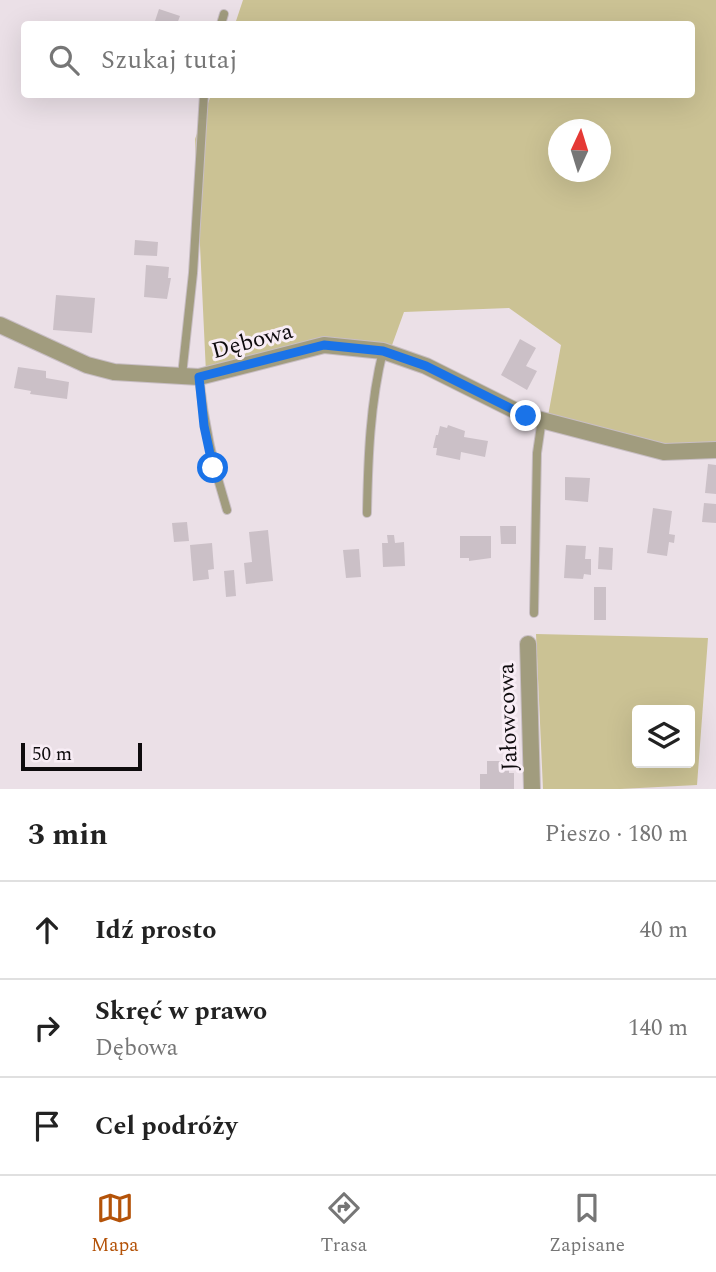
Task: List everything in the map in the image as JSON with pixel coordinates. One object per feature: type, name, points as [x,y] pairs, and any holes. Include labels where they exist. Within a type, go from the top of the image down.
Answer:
[{"type":"street","name":"Dębowa","points":[[0,325],[88,365],[114,372],[199,377],[324,345],[383,351],[426,366],[526,416],[664,452],[716,450]]},
{"type":"street","name":"Jałowcowa","points":[[528,644],[532,789]]},
{"type":"lane","points":[[222,21],[224,14]]},
{"type":"lane","points":[[182,375],[193,274],[204,98]]},
{"type":"lane","points":[[367,513],[375,383],[383,351]]},
{"type":"lane","points":[[199,377],[204,426],[213,468],[227,510]]},
{"type":"lane","points":[[534,612],[537,466],[542,419]]},
{"type":"shaded area","points":[[243,0],[716,0],[716,445],[665,447],[548,416],[561,345],[509,308],[404,312],[391,348],[323,339],[206,373],[195,139],[210,98],[695,98],[695,21],[236,21]]},
{"type":"shaded area","points":[[536,634],[708,638],[697,785],[543,789]]},
{"type":"building","points":[[159,9],[180,16],[178,21],[155,21]]},
{"type":"building","points":[[135,240],[158,242],[157,256],[134,255]]},
{"type":"building","points":[[146,265],[169,267],[168,278],[171,278],[167,299],[144,297]]},
{"type":"building","points":[[56,295],[95,298],[92,333],[53,330]]},
{"type":"building","points":[[520,339],[536,348],[526,366],[537,371],[527,390],[501,375]]},
{"type":"building","points":[[18,367],[46,371],[46,378],[69,382],[67,399],[30,394],[31,391],[14,388]]},
{"type":"building","points":[[448,425],[465,431],[464,437],[488,441],[485,457],[461,452],[460,460],[436,455],[437,448],[433,448],[436,435],[440,426],[447,428]]},
{"type":"building","points":[[708,464],[716,465],[716,494],[705,493]]},
{"type":"building","points":[[565,477],[590,478],[588,502],[565,500]]},
{"type":"building","points":[[704,503],[716,504],[716,523],[702,522]]},
{"type":"building","points":[[653,508],[672,511],[669,534],[675,535],[674,543],[669,542],[667,556],[647,553]]},
{"type":"building","points":[[187,522],[189,541],[174,542],[172,523]]},
{"type":"building","points":[[500,526],[516,526],[516,544],[501,544]]},
{"type":"building","points":[[268,530],[273,581],[246,584],[244,563],[252,562],[249,532]]},
{"type":"building","points":[[387,535],[394,535],[395,543],[404,542],[405,566],[383,567],[382,543],[388,543]]},
{"type":"building","points":[[460,536],[491,536],[491,558],[469,561],[469,558],[460,558]]},
{"type":"building","points":[[212,543],[214,569],[208,570],[209,579],[193,581],[190,545]]},
{"type":"building","points":[[566,545],[586,546],[585,559],[591,559],[591,575],[584,574],[583,579],[564,578]]},
{"type":"building","points":[[599,547],[613,548],[612,570],[598,569]]},
{"type":"building","points":[[359,549],[361,577],[346,578],[343,550]]},
{"type":"building","points":[[234,570],[236,596],[226,597],[224,571]]},
{"type":"building","points":[[594,587],[606,587],[606,620],[594,620]]},
{"type":"building","points":[[487,761],[509,761],[509,773],[514,773],[514,789],[480,789],[480,774],[487,774]]},
{"type":"route","points":[[213,468],[204,426],[199,377],[324,345],[383,351],[426,366],[526,416]]}]
